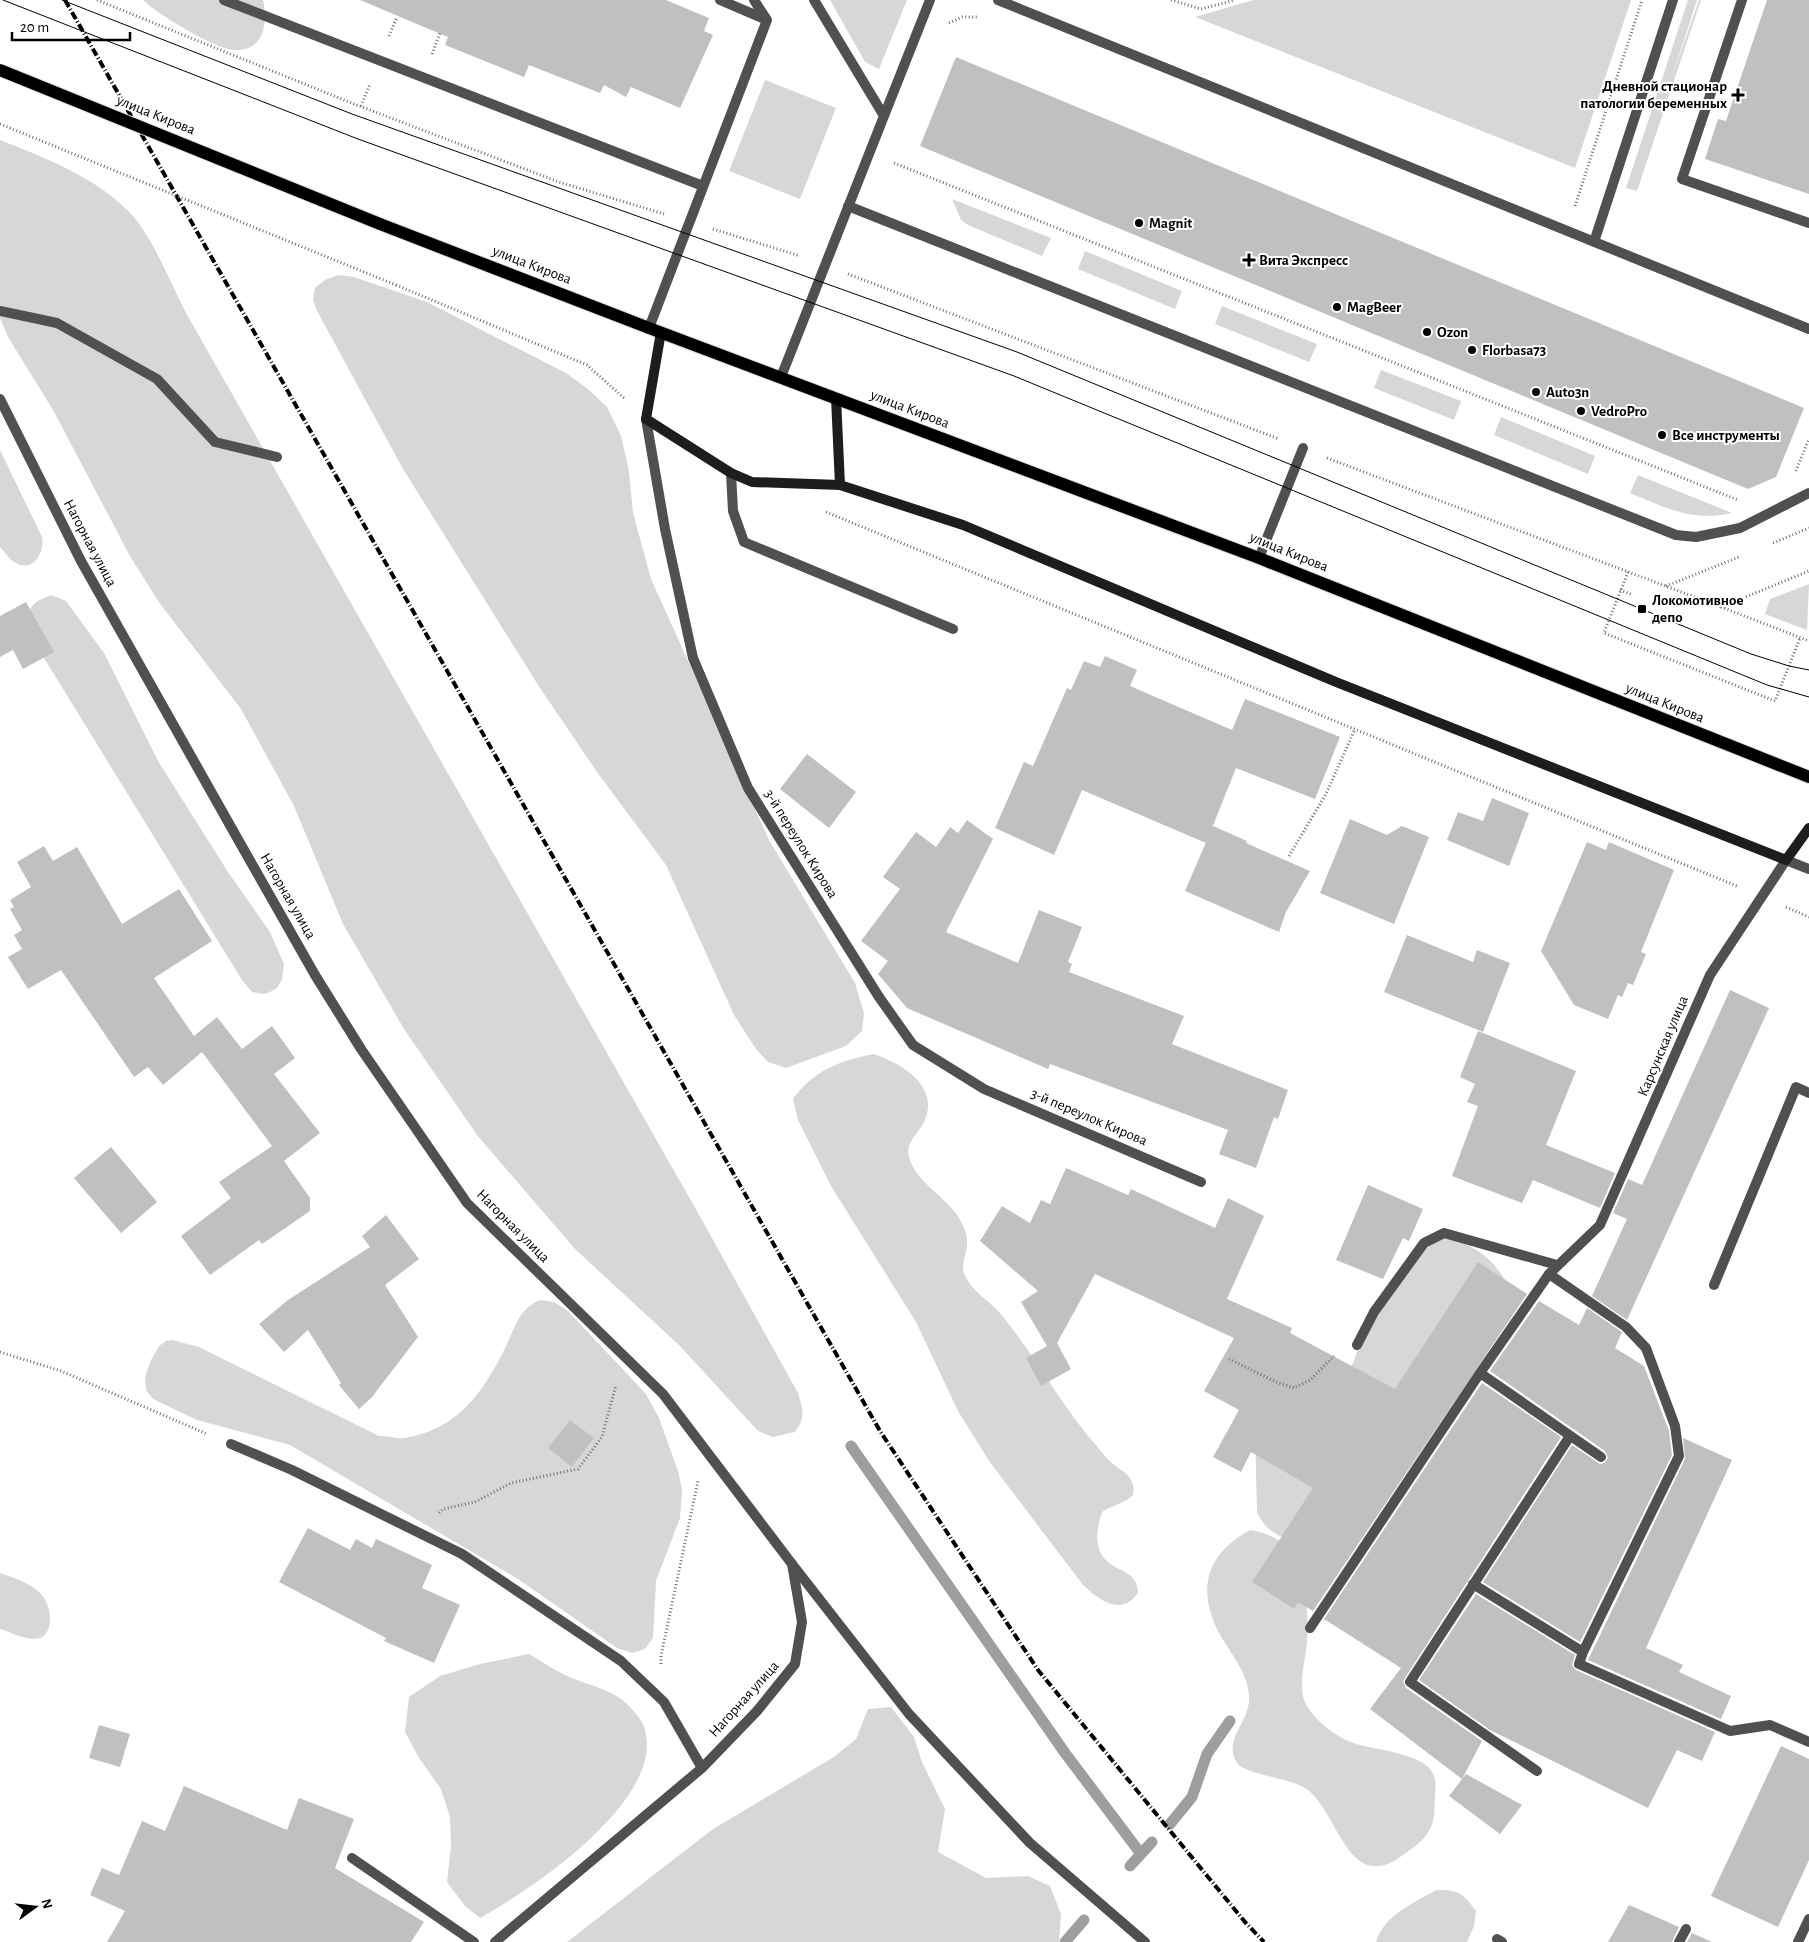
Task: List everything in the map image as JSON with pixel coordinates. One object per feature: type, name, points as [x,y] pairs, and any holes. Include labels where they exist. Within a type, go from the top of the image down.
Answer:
[{"type":"main road","name":"улица Кирова","points":[[0,70],[380,224],[1259,558],[1809,777]]},
{"type":"street","points":[[224,0],[703,186]]},
{"type":"street","points":[[720,0],[767,20]]},
{"type":"street","points":[[754,0],[767,20]]},
{"type":"street","points":[[814,0],[884,116]]},
{"type":"street","points":[[781,377],[930,0]]},
{"type":"street","points":[[998,0],[1809,329]]},
{"type":"street","points":[[1594,242],[1673,0]]},
{"type":"street","points":[[1742,0],[1682,179],[1809,223]]},
{"type":"street","points":[[655,330],[703,186],[767,20]]},
{"type":"street","points":[[848,206],[1676,535],[1696,537],[1740,528],[1809,493]]},
{"type":"street","points":[[0,311],[57,323],[157,379],[215,442],[277,457]]},
{"type":"street","name":"3-й переулок Кирова","points":[[655,330],[646,419],[665,529],[693,658],[744,779],[879,997],[913,1044],[984,1089],[1202,1182]]},
{"type":"street","name":"Нагорная улица","points":[[0,398],[82,561],[254,868],[361,1049],[467,1203],[663,1394],[792,1564],[802,1622],[796,1664],[757,1711],[702,1768],[495,1942]]},
{"type":"street","points":[[836,398],[840,485]]},
{"type":"street","points":[[646,419],[731,473],[752,482],[840,485],[963,525],[1336,682],[1809,869]]},
{"type":"street","points":[[1259,558],[1302,448]]},
{"type":"street","points":[[731,473],[733,511],[744,542],[953,629]]},
{"type":"street","name":"Карсунская улица","points":[[1310,1628],[1480,1373],[1549,1274],[1600,1225],[1710,975],[1760,896],[1809,828]]},
{"type":"street","points":[[1714,1285],[1796,1088],[1809,1093]]},
{"type":"street","points":[[1357,1345],[1374,1312],[1424,1243],[1444,1233],[1557,1265]]},
{"type":"street","points":[[1549,1274],[1626,1327],[1646,1348],[1675,1426],[1679,1456],[1578,1664],[1730,1731],[1770,1725],[1809,1742]]},
{"type":"street","points":[[1480,1373],[1601,1457]]},
{"type":"street","points":[[1537,1770],[1410,1682],[1570,1436]]},
{"type":"street","points":[[231,1444],[292,1470],[462,1554],[621,1661],[664,1702],[702,1768]]},
{"type":"street","points":[[792,1564],[909,1714],[1030,1843],[1145,1942]]},
{"type":"street","points":[[1473,1584],[1583,1652]]},
{"type":"street","points":[[352,1858],[474,1942]]},
{"type":"street","points":[[1798,1942],[1809,1919]]},
{"type":"street","points":[[1679,1942],[1686,1929]]},
{"type":"path","points":[[97,0],[349,102],[559,182],[825,265],[1809,641]]},
{"type":"path","points":[[1171,0],[1201,9],[1235,0]]},
{"type":"path","points":[[1567,231],[1642,0]]},
{"type":"path","points":[[392,29],[397,17]]},
{"type":"path","points":[[946,28],[950,22],[962,17],[978,17],[988,21]]},
{"type":"path","points":[[435,47],[440,33]]},
{"type":"path","points":[[0,124],[587,364],[646,419]]},
{"type":"path","points":[[869,153],[1744,502]]},
{"type":"path","points":[[1793,478],[1809,439]]},
{"type":"path","points":[[825,512],[1760,896]]},
{"type":"path","points":[[1721,607],[1809,571]]},
{"type":"path","points":[[1628,572],[1604,633],[1774,701],[1800,638]]},
{"type":"path","points":[[1620,590],[1633,594]]},
{"type":"path","points":[[1289,856],[1326,794],[1355,729]]},
{"type":"path","points":[[1228,1359],[1276,1382],[1294,1388],[1310,1380],[1340,1349]]},
{"type":"path","points":[[0,1352],[61,1371],[231,1444]]},
{"type":"path","points":[[418,1532],[443,1509],[475,1502],[511,1483],[578,1469],[602,1438],[612,1394],[627,1359]]},
{"type":"path","points":[[664,1702],[661,1656],[704,1449]]},
{"type":"shaded area","points":[[143,0],[263,0],[265,18],[262,34],[252,46],[234,50],[225,48],[187,30],[160,14]]},
{"type":"shaded area","points":[[830,0],[907,0],[879,69],[865,62]]},
{"type":"shaded area","points":[[1253,0],[1631,0],[1575,168],[1195,17]]},
{"type":"shaded area","points":[[1688,0],[1697,0],[1672,77],[1699,0],[1701,0],[1637,191],[1626,188]]},
{"type":"shaded area","points":[[765,80],[836,108],[800,199],[729,171]]},
{"type":"shaded area","points":[[0,140],[70,170],[104,190],[132,215],[147,236],[186,313],[702,1220],[798,1393],[802,1418],[795,1432],[773,1437],[758,1431],[679,1345],[575,1249],[477,1135],[404,1029],[343,924],[294,806],[241,709],[158,601],[130,556],[53,410],[8,337],[0,318]]},
{"type":"shaded area","points":[[952,199],[1051,238],[1042,256],[968,225],[961,220]]},
{"type":"shaded area","points":[[1085,251],[1182,291],[1175,309],[1078,269]]},
{"type":"shaded area","points":[[338,275],[354,277],[427,302],[566,373],[588,389],[607,407],[621,436],[629,471],[633,513],[651,579],[769,840],[855,983],[864,1013],[862,1031],[846,1046],[786,1068],[768,1062],[756,1049],[734,1015],[666,865],[597,772],[538,685],[403,469],[316,309],[313,299],[315,288],[325,280]]},
{"type":"shaded area","points":[[1222,306],[1317,344],[1309,362],[1215,324]]},
{"type":"shaded area","points":[[1381,370],[1461,401],[1454,420],[1374,388]]},
{"type":"shaded area","points":[[1501,417],[1595,456],[1588,474],[1494,435]]},
{"type":"shaded area","points":[[0,450],[42,537],[42,549],[32,564],[21,565],[14,562],[0,547]]},
{"type":"shaded area","points":[[1638,475],[1732,513],[1704,516],[1692,515],[1656,504],[1630,493]]},
{"type":"shaded area","points":[[1809,584],[1807,630],[1765,614],[1770,599]]},
{"type":"shaded area","points":[[51,595],[66,601],[104,653],[158,761],[228,872],[270,932],[284,964],[282,979],[277,988],[270,992],[264,994],[252,992],[242,980],[28,632],[28,617],[31,608],[38,601]]},
{"type":"shaded area","points":[[874,1054],[906,1070],[922,1086],[927,1096],[928,1108],[925,1120],[909,1147],[909,1157],[924,1182],[946,1202],[963,1225],[967,1244],[963,1271],[968,1281],[999,1312],[1024,1344],[1082,1428],[1108,1459],[1129,1476],[1133,1484],[1133,1495],[1127,1500],[1103,1511],[1097,1538],[1103,1557],[1135,1581],[1138,1593],[1124,1604],[1110,1604],[1096,1596],[1083,1585],[989,1461],[958,1411],[916,1322],[831,1186],[798,1120],[793,1099],[810,1081],[839,1063]]},
{"type":"shaded area","points":[[1445,1238],[1463,1243],[1480,1252],[1488,1258],[1505,1281],[1285,1538],[1268,1528],[1257,1512],[1255,1431],[1348,1374],[1367,1320],[1389,1285],[1424,1250]]},
{"type":"shaded area","points":[[540,1300],[554,1302],[568,1311],[646,1394],[659,1418],[678,1471],[682,1489],[680,1518],[656,1581],[653,1638],[645,1649],[632,1653],[617,1648],[518,1579],[290,1445],[197,1420],[153,1399],[146,1390],[145,1377],[151,1360],[159,1346],[166,1341],[172,1340],[199,1347],[379,1436],[405,1438],[441,1426],[468,1405],[479,1392],[499,1361],[523,1312],[533,1303]]},
{"type":"shaded area","points":[[1250,1530],[1263,1533],[1285,1545],[1301,1580],[1306,1599],[1307,1619],[1307,1641],[1302,1674],[1302,1691],[1311,1712],[1328,1728],[1347,1741],[1412,1758],[1423,1763],[1431,1770],[1435,1779],[1434,1815],[1431,1827],[1421,1841],[1413,1848],[1384,1865],[1369,1865],[1356,1858],[1317,1799],[1305,1788],[1289,1781],[1241,1767],[1233,1755],[1234,1739],[1248,1707],[1248,1689],[1238,1663],[1218,1631],[1211,1615],[1207,1586],[1210,1573],[1224,1549]]},
{"type":"shaded area","points":[[0,1573],[26,1583],[43,1597],[47,1604],[50,1619],[46,1633],[41,1637],[34,1639],[26,1638],[0,1629]]},
{"type":"shaded area","points":[[529,1654],[566,1676],[615,1695],[624,1701],[643,1724],[646,1752],[637,1781],[618,1809],[592,1837],[531,1886],[480,1918],[465,1906],[447,1882],[451,1846],[450,1817],[441,1789],[419,1758],[405,1732],[409,1697],[440,1676],[480,1664]]},
{"type":"shaded area","points":[[891,1707],[914,1737],[922,1762],[945,1809],[938,1852],[986,1878],[1028,1876],[1050,1886],[1061,1914],[1059,1942],[567,1942],[713,1829],[834,1757],[856,1739],[868,1709]]},
{"type":"shaded area","points":[[1436,1890],[1450,1890],[1460,1894],[1468,1900],[1476,1911],[1474,1926],[1467,1942],[1376,1942],[1386,1924],[1393,1917],[1409,1905]]},
{"type":"building","points":[[360,0],[666,0],[709,18],[704,31],[713,35],[680,108],[631,87],[626,97],[604,85],[600,93],[529,65],[524,77],[445,45],[448,37]]},
{"type":"building","points":[[1767,0],[1809,0],[1809,194],[1705,159],[1718,119],[1726,121]]},
{"type":"building","points":[[956,57],[1804,408],[1776,477],[1748,489],[920,146]]},
{"type":"building","points":[[26,602],[54,652],[23,669],[13,650],[0,657],[0,616]]},
{"type":"building","points":[[1105,656],[1137,670],[1130,686],[1232,730],[1245,699],[1340,737],[1315,799],[1236,768],[1206,843],[1082,790],[1054,855],[995,828],[1024,762],[1033,766],[1067,688],[1071,690],[1084,661],[1100,667]]},
{"type":"building","points":[[807,754],[856,792],[829,828],[780,789]]},
{"type":"building","points":[[1492,798],[1529,813],[1509,866],[1447,840],[1458,812],[1483,821]]},
{"type":"building","points":[[1350,819],[1387,835],[1402,826],[1429,837],[1394,924],[1320,893]]},
{"type":"building","points":[[967,820],[993,839],[946,932],[1018,963],[1039,910],[1082,927],[1068,962],[1072,964],[1069,972],[1184,1016],[1172,1044],[1288,1090],[1278,1119],[1274,1117],[1256,1168],[1219,1154],[1228,1130],[1050,1064],[1048,1069],[907,1008],[878,974],[888,961],[861,941],[900,889],[883,877],[916,832],[936,847],[950,827],[958,833]]},
{"type":"building","points":[[1213,826],[1247,841],[1246,843],[1310,871],[1286,912],[1279,932],[1185,891]]},
{"type":"building","points":[[1587,842],[1606,850],[1609,842],[1674,870],[1641,952],[1646,954],[1633,985],[1628,983],[1622,997],[1618,995],[1608,1019],[1574,1005],[1541,951]]},
{"type":"building","points":[[44,846],[53,861],[77,847],[122,924],[179,889],[212,941],[154,978],[194,1036],[217,1017],[242,1049],[272,1026],[295,1058],[274,1074],[320,1133],[284,1161],[310,1198],[310,1211],[262,1244],[259,1240],[210,1275],[181,1236],[231,1198],[219,1182],[272,1146],[202,1052],[163,1085],[148,1067],[134,1077],[61,970],[28,989],[8,957],[22,949],[14,935],[22,930],[10,909],[14,907],[10,900],[31,887],[17,862]]},
{"type":"building","points":[[1407,935],[1473,962],[1477,950],[1510,963],[1483,1032],[1384,992]]},
{"type":"building","points":[[1730,990],[1769,1008],[1627,1320],[1592,1296],[1627,1219],[1613,1213],[1628,1179],[1642,1185]]},
{"type":"building","points":[[1478,1031],[1576,1071],[1546,1145],[1615,1173],[1600,1208],[1533,1180],[1522,1203],[1452,1176],[1478,1106],[1467,1102],[1475,1084],[1460,1077]]},
{"type":"building","points":[[111,1147],[157,1202],[121,1233],[74,1178]]},
{"type":"building","points":[[1066,1168],[1128,1195],[1131,1189],[1215,1228],[1228,1198],[1264,1216],[1227,1299],[1292,1328],[1290,1333],[1395,1389],[1478,1262],[1527,1294],[1313,1611],[1298,1602],[1294,1609],[1252,1582],[1313,1488],[1251,1452],[1241,1472],[1213,1457],[1239,1410],[1204,1391],[1234,1338],[1095,1274],[1057,1343],[1071,1369],[1041,1386],[1026,1358],[1047,1346],[1021,1302],[1038,1291],[980,1241],[1002,1206],[1030,1223],[1041,1200],[1050,1204]]},
{"type":"building","points":[[1368,1185],[1423,1209],[1409,1241],[1403,1238],[1383,1279],[1336,1260]]},
{"type":"building","points":[[386,1215],[419,1259],[385,1285],[418,1337],[372,1397],[359,1409],[339,1385],[341,1383],[308,1330],[284,1352],[259,1324],[288,1300],[370,1247],[362,1236]]},
{"type":"building","points":[[1539,1301],[1579,1325],[1587,1308],[1622,1332],[1615,1348],[1644,1366],[1669,1431],[1672,1455],[1580,1642],[1483,1582],[1572,1445],[1600,1464],[1604,1463],[1608,1458],[1605,1451],[1490,1371]]},
{"type":"building","points":[[1482,1383],[1561,1437],[1403,1681],[1406,1688],[1482,1741],[1462,1779],[1370,1709],[1401,1668],[1324,1619]]},
{"type":"building","points":[[570,1420],[594,1438],[572,1467],[548,1448]]},
{"type":"building","points":[[1683,1438],[1732,1460],[1646,1648],[1683,1665],[1679,1672],[1731,1696],[1721,1719],[1588,1660],[1685,1459]]},
{"type":"building","points":[[308,1528],[350,1550],[356,1539],[372,1548],[376,1539],[432,1565],[422,1588],[460,1605],[434,1663],[384,1641],[386,1638],[279,1582]]},
{"type":"building","points":[[1476,1594],[1575,1655],[1572,1665],[1576,1670],[1715,1732],[1702,1761],[1677,1750],[1648,1808],[1490,1730],[1419,1680]]},
{"type":"building","points":[[99,1725],[130,1734],[120,1767],[89,1758]]},
{"type":"building","points":[[1781,1746],[1809,1759],[1809,1860],[1778,1927],[1711,1896]]},
{"type":"building","points":[[1466,1774],[1522,1805],[1500,1834],[1449,1796]]},
{"type":"building","points":[[184,1786],[287,1830],[299,1798],[354,1819],[335,1868],[424,1922],[411,1942],[107,1942],[125,1911],[90,1895],[102,1868],[119,1875],[142,1821],[165,1831]]},
{"type":"building","points":[[1629,1905],[1679,1927],[1672,1942],[1608,1942]]},
{"type":"building","points":[[1692,1933],[1712,1942],[1687,1942]]},
{"type":"waterway","points":[[851,1446],[1065,1753],[1141,1854]]},
{"type":"waterway","points":[[1170,1824],[1192,1797],[1207,1754],[1230,1721]]},
{"type":"waterway","points":[[1130,1866],[1152,1842]]},
{"type":"waterway","points":[[1065,1942],[1084,1920]]},
{"type":"tram line","points":[[3,0],[358,139],[1014,376],[1767,685],[1809,697]]},
{"type":"tram line","points":[[62,0],[352,114],[1017,352],[1751,654],[1809,670]]},
{"type":"railway","points":[[65,0],[880,1431],[1038,1670],[1245,1922],[1264,1942]]},
{"type":"place","name":"Дневной стационар патологии беременных","points":[[1738,95]]},
{"type":"place","name":"Magnit","points":[[1139,223]]},
{"type":"place","name":"Вита Экспресс","points":[[1249,260]]},
{"type":"place","name":"MagBeer","points":[[1337,307]]},
{"type":"place","name":"Ozon","points":[[1427,332]]},
{"type":"place","name":"Florbasa73","points":[[1472,350]]},
{"type":"place","name":"Auto3n","points":[[1536,392]]},
{"type":"place","name":"VedroPro","points":[[1581,411]]},
{"type":"place","name":"Все инструменты","points":[[1662,435]]},
{"type":"place","name":"Локомотивное депо","points":[[1642,609]]}]
